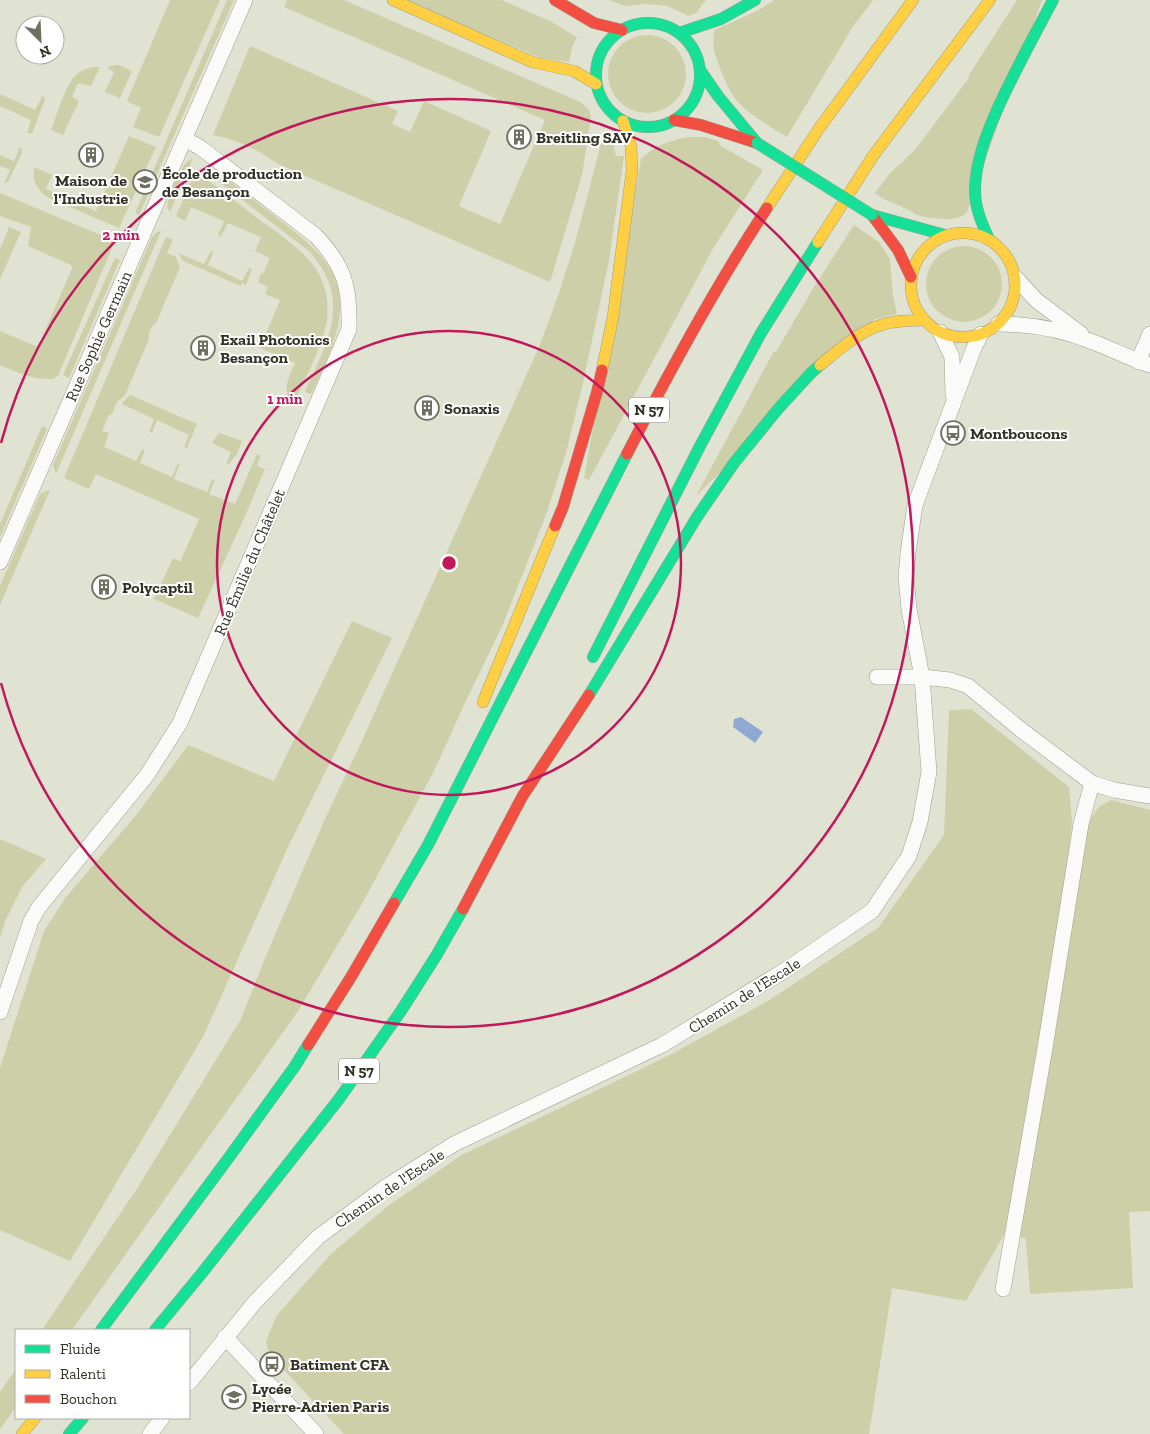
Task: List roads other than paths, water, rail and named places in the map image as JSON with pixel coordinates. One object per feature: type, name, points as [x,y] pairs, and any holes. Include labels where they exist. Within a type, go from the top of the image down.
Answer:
[{"type":"main road","points":[[393,0],[532,62],[574,71],[596,84]]},
{"type":"main road","points":[[555,0],[594,22],[606,27],[622,30]]},
{"type":"main road","points":[[679,33],[721,20],[756,0]]},
{"type":"main road","name":"N 57","points":[[102,1329],[295,1066],[351,977],[428,845],[648,413],[734,258],[824,122],[886,34],[913,0]]},
{"type":"main road","points":[[590,665],[700,446],[761,334],[816,243],[873,156],[990,0]]},
{"type":"main road","points":[[989,238],[963,232],[945,235],[937,239],[923,252],[914,268],[911,277],[913,300],[924,320],[940,332],[960,337],[971,337],[987,332],[1004,318],[1013,303],[1016,278],[1011,264],[1004,251],[989,238],[978,217],[975,192],[976,174],[983,147],[1005,92],[1053,0]]},
{"type":"main road","points":[[656,23],[672,28],[679,33],[696,53],[700,70],[699,87],[687,109],[674,120],[666,124],[640,127],[623,121],[603,103],[596,84],[596,71],[600,52],[612,37],[622,30],[639,24],[656,23]]},
{"type":"main road","points":[[700,70],[718,96],[757,143]]},
{"type":"main road","points":[[674,120],[701,125],[757,143],[872,215],[945,235]]},
{"type":"main road","points":[[478,715],[563,507],[597,392],[613,317],[632,170],[631,146],[623,121]]},
{"type":"main road","points":[[872,215],[898,250],[911,277]]},
{"type":"main road","points":[[528,788],[605,670],[697,517],[734,463],[778,409],[818,367],[847,342],[883,324],[924,320]]},
{"type":"main road","name":"N 57","points":[[156,1329],[202,1274],[339,1099],[400,1011],[436,956],[477,884],[572,700]]},
{"type":"main road","points":[[428,845],[467,743]]},
{"type":"main road","points":[[22,1434],[34,1419]]},
{"type":"main road","points":[[69,1434],[82,1419]]},
{"type":"street","name":"Rue Sophie Germain","points":[[0,562],[245,0]]},
{"type":"street","name":"Rue Émilie du Châtelet","points":[[0,1012],[31,922],[39,907],[147,774],[180,723],[349,329],[348,293],[344,277],[327,248],[316,236],[201,148],[185,139]]},
{"type":"street","points":[[1016,278],[1036,300],[1090,341]]},
{"type":"street","points":[[998,324],[1049,329],[1090,341],[1145,363]]},
{"type":"street","name":"Chemin de l'Escale","points":[[940,332],[952,357],[954,401]]},
{"type":"street","name":"Chemin de l'Escale","points":[[190,1383],[255,1302],[318,1237],[387,1186],[454,1144],[662,1045],[788,969],[872,911],[909,856],[920,822],[929,772],[922,677],[909,609],[906,576],[914,505],[981,334]]},
{"type":"street","points":[[1145,363],[1142,352],[1150,334]]},
{"type":"street","points":[[877,677],[922,677],[950,680],[968,686],[1020,729],[1092,783],[1114,790],[1150,796]]},
{"type":"street","points":[[1003,1289],[1047,1038],[1081,824],[1092,783]]},
{"type":"street","points":[[225,1337],[316,1434]]},
{"type":"street","points":[[150,1434],[161,1419]]},
{"type":"water","points":[[741,717],[763,732],[755,743],[733,727],[734,719]]},
{"type":"place","name":"Breitling SAV","points":[[519,137]]},
{"type":"place","name":"Maison de l'Industrie","points":[[91,155]]},
{"type":"place","name":"École de production de Besançon","points":[[145,182]]},
{"type":"place","name":"Exail Photonics Besançon","points":[[203,348]]},
{"type":"place","name":"Sonaxis","points":[[427,408]]},
{"type":"place","name":"Montboucons","points":[[953,433]]},
{"type":"place","name":"Polycaptil","points":[[104,587]]},
{"type":"place","name":"Batiment CFA","points":[[272,1364]]},
{"type":"place","name":"Lycée Pierre-Adrien Paris","points":[[234,1397]]}]
